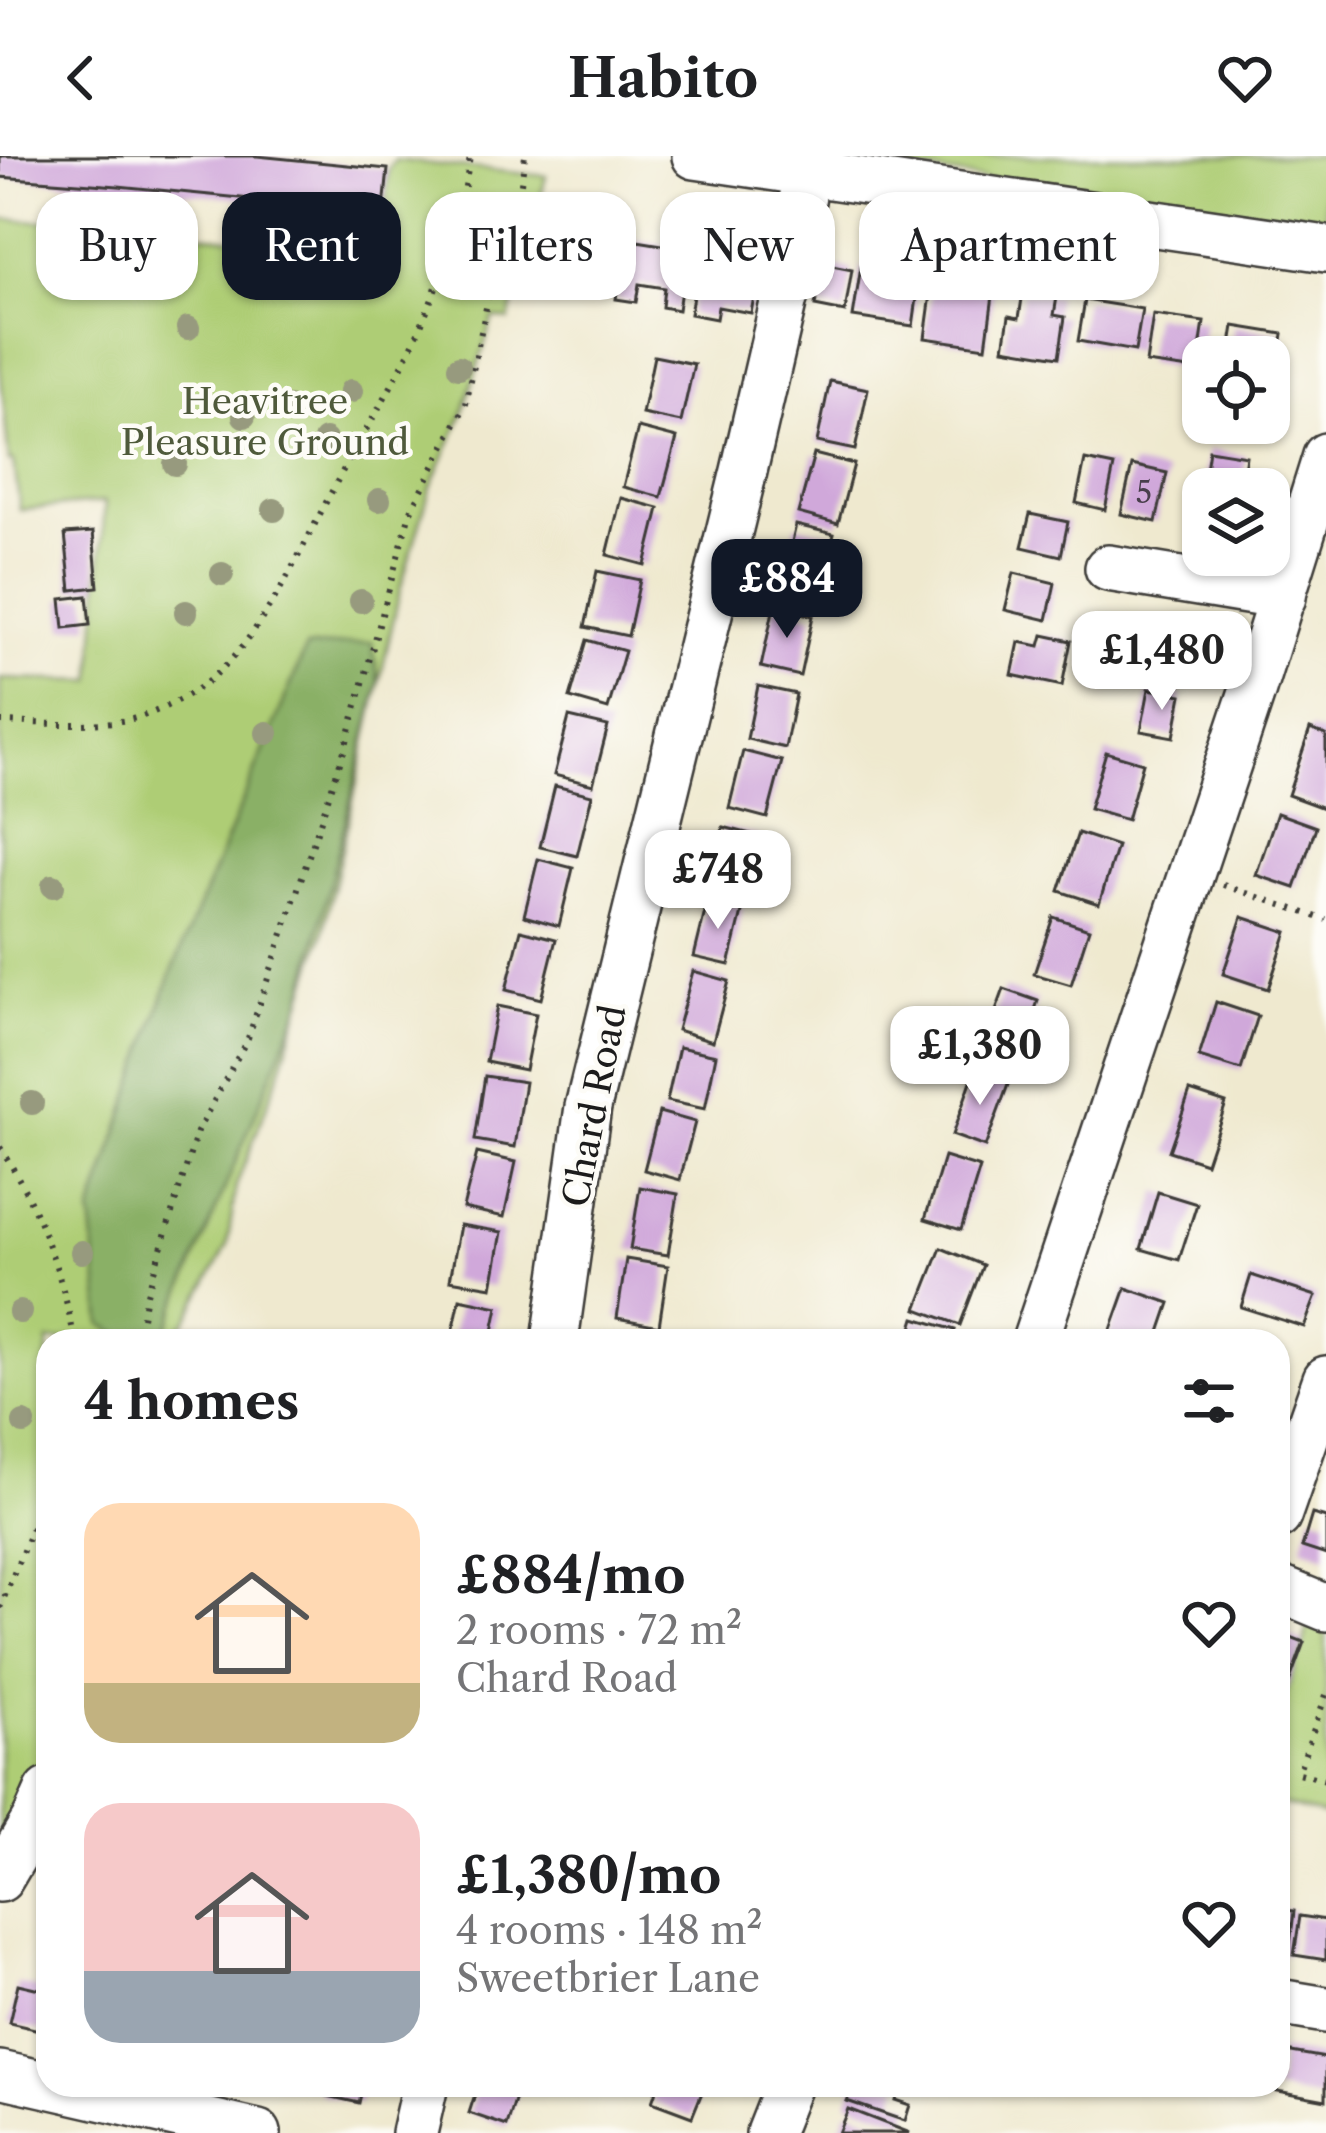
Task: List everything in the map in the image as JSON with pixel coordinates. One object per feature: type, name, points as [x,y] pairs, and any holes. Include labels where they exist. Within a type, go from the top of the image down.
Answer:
[{"type":"street","points":[[694,156],[1326,250]]},
{"type":"street","name":"Chard Road","points":[[556,1329],[588,1107],[745,471],[807,172]]},
{"type":"street","points":[[1039,1329],[1326,456]]},
{"type":"street","points":[[1108,568],[1283,597]]},
{"type":"street","points":[[1290,1482],[1326,1379]]},
{"type":"street","points":[[1290,1593],[1326,1608]]},
{"type":"street","points":[[0,1879],[36,1818]]},
{"type":"street","points":[[1290,2004],[1326,2010]]},
{"type":"street","points":[[0,2074],[36,2082]]},
{"type":"street","points":[[101,2097],[258,2133]]},
{"type":"street","points":[[414,2133],[422,2097]]},
{"type":"street","points":[[769,2133],[783,2097]]},
{"type":"path","points":[[0,722],[130,719],[198,688],[249,638],[419,330],[449,248],[470,156]]},
{"type":"path","points":[[140,1329],[197,1132],[248,1038],[346,746],[410,513],[466,404],[488,298],[518,211],[525,156]]},
{"type":"path","points":[[1191,875],[1326,920]]},
{"type":"path","points":[[0,1148],[50,1244],[72,1329]]},
{"type":"path","points":[[0,1609],[36,1518]]},
{"type":"path","points":[[1326,1695],[1298,1773],[1326,1780]]},
{"type":"green space","points":[[823,156],[1326,156],[1326,228],[1159,204],[1159,192],[1074,192]]},
{"type":"green space","name":"Heavitree Pleasure Ground","points":[[395,160],[546,176],[542,192],[425,192],[425,300],[514,300],[509,320],[493,317],[463,414],[430,489],[401,586],[323,934],[279,1074],[236,1186],[227,1247],[179,1329],[36,1329],[36,1774],[0,1844],[0,679],[93,681],[105,502],[20,510],[14,461],[9,461],[0,366],[0,219],[36,221],[36,300],[198,300],[198,234],[222,237],[222,300],[401,300],[401,192],[386,192]]},
{"type":"green space","points":[[372,642],[379,683],[301,1003],[167,1329],[111,1329],[102,1324],[91,1214],[169,979],[306,648]]},
{"type":"green space","points":[[1309,1620],[1326,1625],[1326,1816],[1290,1806],[1290,1680]]},
{"type":"building","points":[[0,156],[257,156],[388,169],[386,192],[222,192],[222,196],[0,177]]},
{"type":"building","points":[[636,241],[660,245],[660,287],[639,284],[636,302],[623,300],[636,300]]},
{"type":"building","points":[[835,267],[852,270],[845,312],[815,306],[816,300],[835,300]]},
{"type":"building","points":[[859,280],[859,300],[917,300],[913,326],[853,317]]},
{"type":"building","points":[[663,300],[679,300],[678,310],[662,307]]},
{"type":"building","points":[[692,300],[753,300],[751,313],[718,307],[716,319],[690,314]]},
{"type":"building","points":[[930,300],[992,300],[986,347],[925,338]]},
{"type":"building","points":[[1022,300],[1056,300],[1054,315],[1065,317],[1059,357],[1004,348],[1009,316],[1019,318]]},
{"type":"building","points":[[1085,300],[1142,309],[1135,351],[1078,341]]},
{"type":"building","points":[[1153,315],[1204,322],[1202,336],[1182,336],[1182,368],[1146,363]]},
{"type":"building","points":[[1234,326],[1283,334],[1283,336],[1232,336]]},
{"type":"building","points":[[654,356],[694,364],[681,422],[642,414]]},
{"type":"building","points":[[830,381],[868,389],[855,450],[817,442]]},
{"type":"building","points":[[638,428],[677,438],[661,497],[623,487]]},
{"type":"building","points":[[1209,450],[1246,456],[1244,468],[1206,468]]},
{"type":"building","points":[[814,454],[854,464],[838,524],[798,513]]},
{"type":"building","points":[[1085,460],[1114,466],[1105,510],[1076,503]]},
{"type":"building","points":[[1132,465],[1167,473],[1156,522],[1121,514]]},
{"type":"building","points":[[621,498],[659,508],[645,565],[607,555]]},
{"type":"building","points":[[1030,514],[1068,522],[1061,556],[1022,547]]},
{"type":"building","points":[[796,525],[834,534],[819,597],[781,588]]},
{"type":"building","points":[[93,532],[98,587],[71,590],[65,534]]},
{"type":"building","points":[[597,571],[640,580],[628,636],[585,627]]},
{"type":"building","points":[[1014,573],[1055,583],[1047,620],[1005,610]]},
{"type":"building","points":[[87,596],[90,625],[64,628],[61,599]]},
{"type":"building","points":[[774,606],[813,616],[800,676],[761,667]]},
{"type":"building","points":[[1157,627],[1181,631],[1170,678],[1147,672]]},
{"type":"building","points":[[1043,635],[1071,641],[1062,686],[1012,675],[1019,642],[1040,646]]},
{"type":"building","points":[[587,640],[625,651],[608,709],[570,698]]},
{"type":"building","points":[[758,686],[796,694],[785,748],[747,739]]},
{"type":"building","points":[[1149,689],[1182,695],[1174,737],[1141,731]]},
{"type":"building","points":[[569,717],[608,726],[593,785],[554,775]]},
{"type":"building","points":[[1310,729],[1326,735],[1326,809],[1288,795]]},
{"type":"building","points":[[743,751],[782,761],[767,818],[729,808]]},
{"type":"building","points":[[1106,752],[1143,763],[1127,820],[1089,809]]},
{"type":"building","points":[[555,786],[592,795],[577,856],[540,847]]},
{"type":"building","points":[[1277,813],[1316,827],[1295,888],[1256,875]]},
{"type":"building","points":[[723,827],[759,836],[746,894],[709,885]]},
{"type":"building","points":[[1078,833],[1117,846],[1099,904],[1059,891]]},
{"type":"building","points":[[538,859],[573,868],[559,926],[524,916]]},
{"type":"building","points":[[708,899],[743,908],[729,965],[694,957]]},
{"type":"building","points":[[1053,917],[1089,929],[1071,985],[1034,974]]},
{"type":"building","points":[[1242,917],[1287,932],[1268,989],[1223,974]]},
{"type":"building","points":[[521,930],[556,939],[541,999],[506,990]]},
{"type":"building","points":[[693,971],[729,981],[713,1041],[677,1030]]},
{"type":"building","points":[[1004,989],[1038,1001],[1015,1068],[980,1055]]},
{"type":"building","points":[[1216,1002],[1258,1016],[1241,1070],[1199,1057]]},
{"type":"building","points":[[497,1006],[536,1014],[525,1070],[486,1062]]},
{"type":"building","points":[[679,1047],[716,1055],[705,1109],[667,1101]]},
{"type":"building","points":[[975,1070],[1009,1082],[985,1147],[952,1135]]},
{"type":"building","points":[[485,1076],[525,1082],[515,1147],[475,1140]]},
{"type":"building","points":[[1190,1091],[1226,1103],[1206,1163],[1169,1151]]},
{"type":"building","points":[[659,1112],[695,1122],[680,1180],[644,1170]]},
{"type":"building","points":[[477,1153],[516,1162],[504,1217],[463,1208]]},
{"type":"building","points":[[944,1157],[980,1168],[961,1230],[925,1219]]},
{"type":"building","points":[[640,1187],[678,1194],[668,1255],[630,1249]]},
{"type":"building","points":[[1158,1192],[1197,1204],[1179,1260],[1141,1249]]},
{"type":"building","points":[[460,1225],[502,1232],[492,1287],[450,1280]]},
{"type":"building","points":[[941,1248],[983,1265],[960,1325],[917,1309]]},
{"type":"building","points":[[626,1259],[668,1266],[659,1326],[617,1318]]},
{"type":"building","points":[[1251,1275],[1316,1296],[1304,1327],[1241,1307]]},
{"type":"building","points":[[1126,1288],[1170,1303],[1161,1329],[1111,1329]]},
{"type":"building","points":[[460,1299],[498,1307],[493,1329],[454,1329]]},
{"type":"building","points":[[915,1318],[952,1329],[912,1329]]},
{"type":"building","points":[[1312,1514],[1326,1518],[1326,1555],[1302,1547]]},
{"type":"building","points":[[1290,1637],[1304,1642],[1290,1680]]},
{"type":"building","points":[[1300,1916],[1326,1920],[1326,1960],[1294,1955]]},
{"type":"building","points":[[18,1984],[36,1988],[36,2029],[9,2023]]},
{"type":"building","points":[[1290,2052],[1326,2058],[1326,2100],[1290,2093]]},
{"type":"building","points":[[474,2097],[516,2097],[507,2126],[469,2113]]},
{"type":"building","points":[[654,2097],[700,2097],[692,2117],[652,2102]]},
{"type":"building","points":[[849,2097],[896,2097],[910,2105],[905,2121],[847,2101]]},
{"type":"building","points":[[848,2109],[910,2133],[838,2133]]}]
